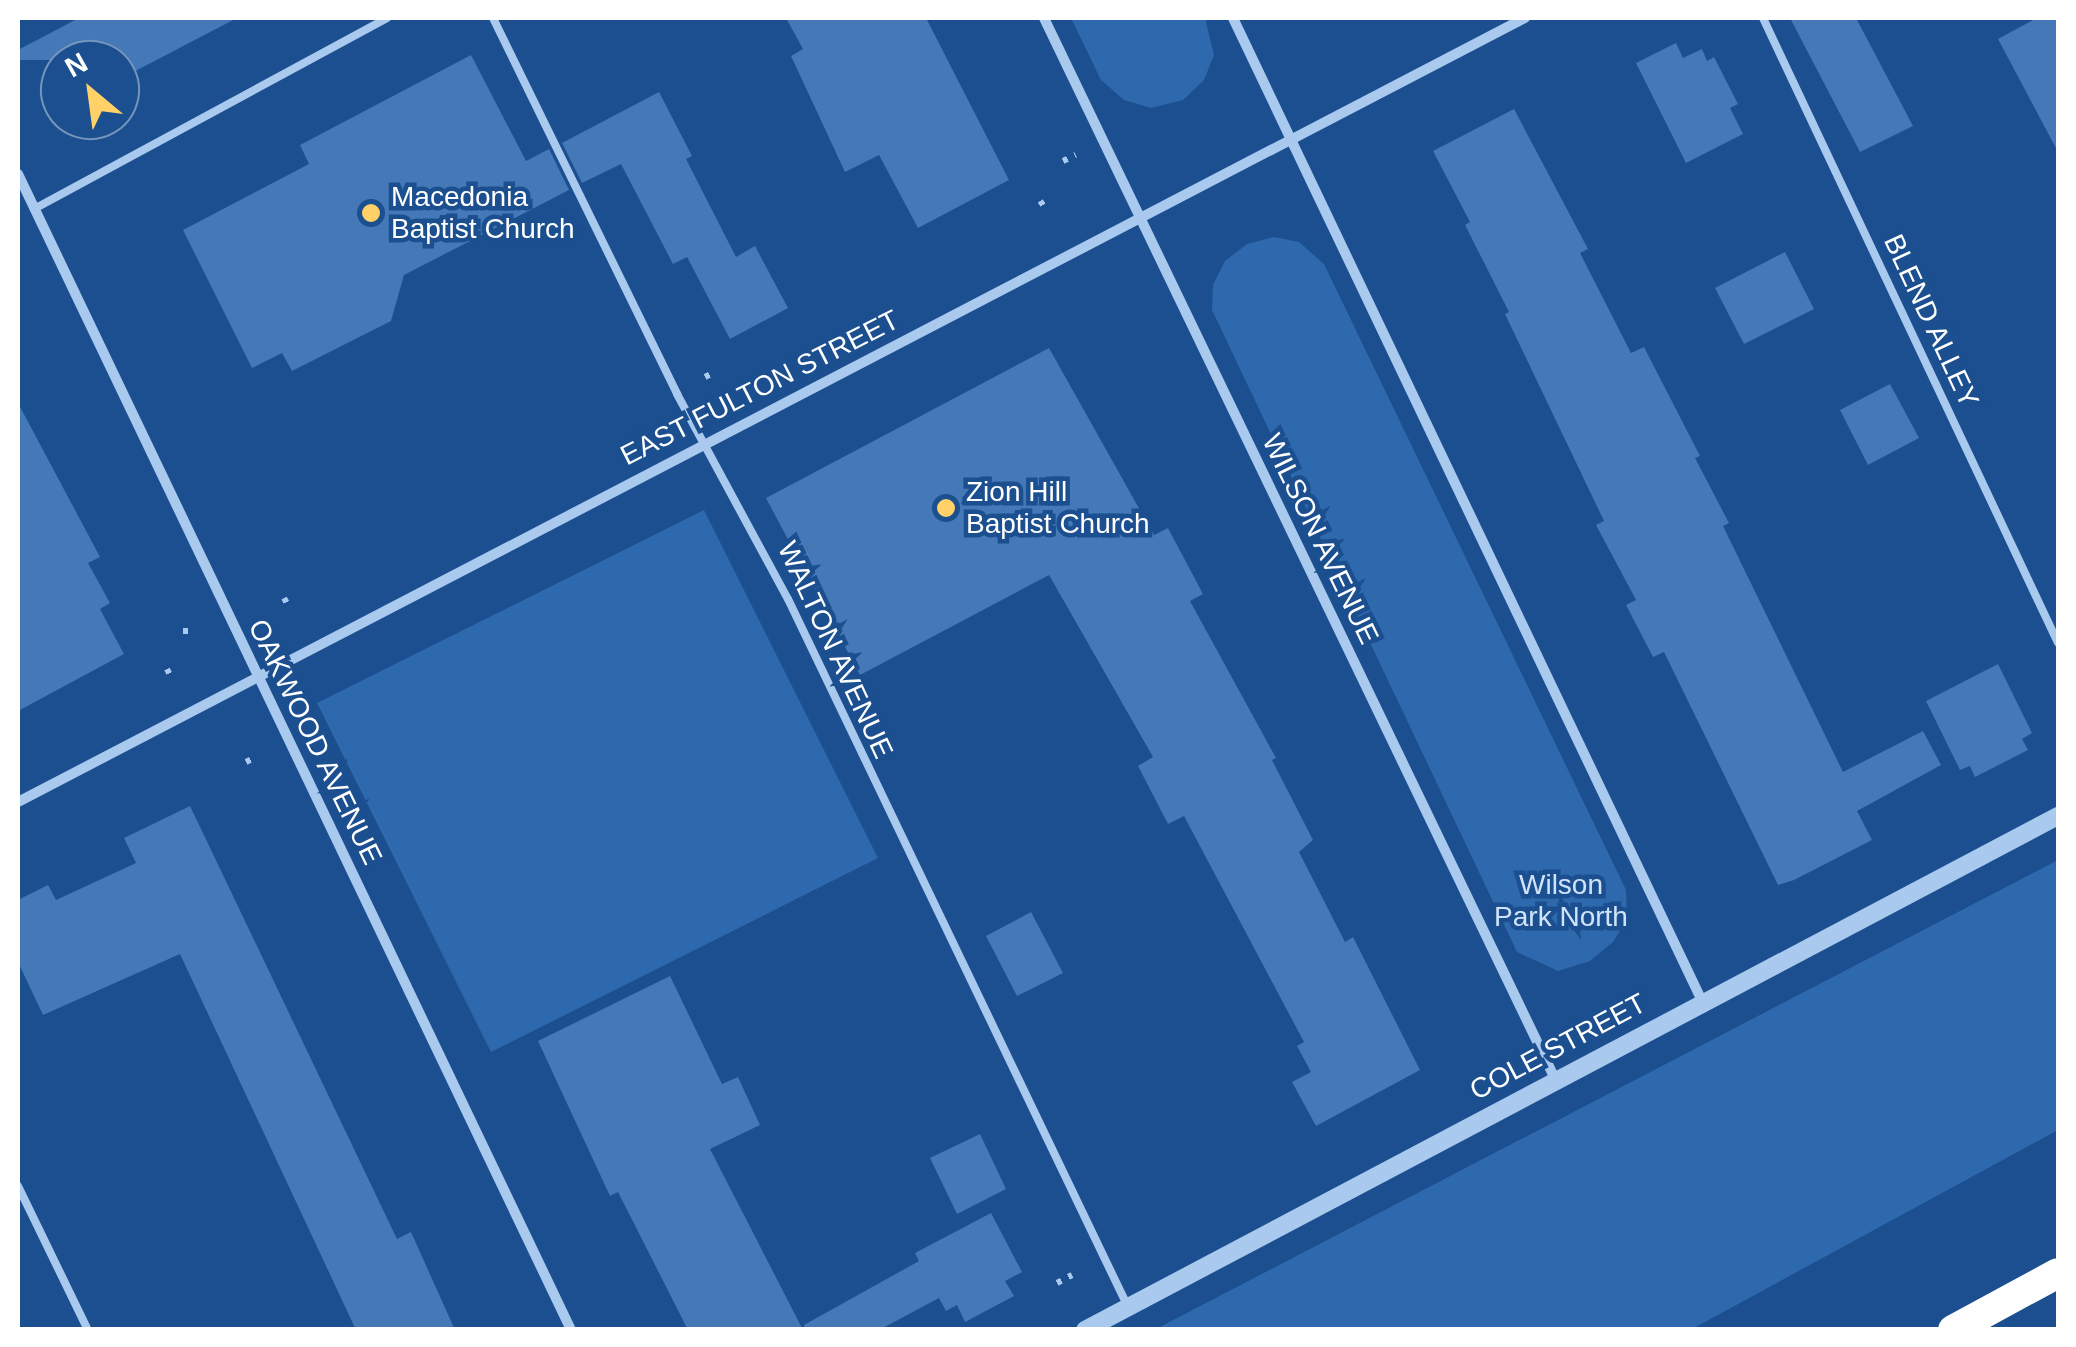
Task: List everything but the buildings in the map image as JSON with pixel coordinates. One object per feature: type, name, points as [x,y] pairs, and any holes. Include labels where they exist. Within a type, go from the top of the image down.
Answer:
[{"type":"highway","points":[[1953,1330],[2058,1273]]},
{"type":"street","name":"WILSON AVENUE","points":[[1044,18],[1555,1079]]},
{"type":"street","points":[[1233,18],[1702,1001]]},
{"type":"street","name":"EAST FULTON STREET","points":[[18,802],[705,441],[1526,18]]},
{"type":"street","name":"OAKWOOD AVENUE","points":[[18,174],[571,1330]]},
{"type":"street","name":"COLE STREET","points":[[1085,1330],[2058,816]]},
{"type":"lane","points":[[34,209],[386,18]]},
{"type":"lane","name":"WALTON AVENUE","points":[[493,18],[676,394],[788,599],[1128,1307]]},
{"type":"lane","name":"BLEND ALLEY","points":[[1763,18],[2058,643]]},
{"type":"lane","points":[[18,1186],[88,1330]]},
{"type":"path","points":[[1040,201],[1047,210]]},
{"type":"path","points":[[705,377],[715,372]]},
{"type":"path","points":[[1057,1284],[1072,1275]]},
{"type":"green space","points":[[1071,18],[1205,18],[1214,55],[1204,80],[1183,100],[1151,108],[1124,100],[1101,80]]},
{"type":"green space","name":"Wilson Park North","points":[[1274,237],[1299,242],[1324,264],[1626,890],[1627,919],[1613,942],[1590,961],[1558,971],[1517,952],[1212,310],[1213,285],[1225,261],[1247,244]]},
{"type":"green space","points":[[704,510],[878,858],[491,1052],[317,703]]},
{"type":"green space","points":[[2058,860],[2058,1130],[1692,1329],[1156,1329]]},
{"type":"place","name":"Macedonia Baptist Church","points":[[371,213]]},
{"type":"place","name":"Zion Hill Baptist Church","points":[[946,508]]}]
